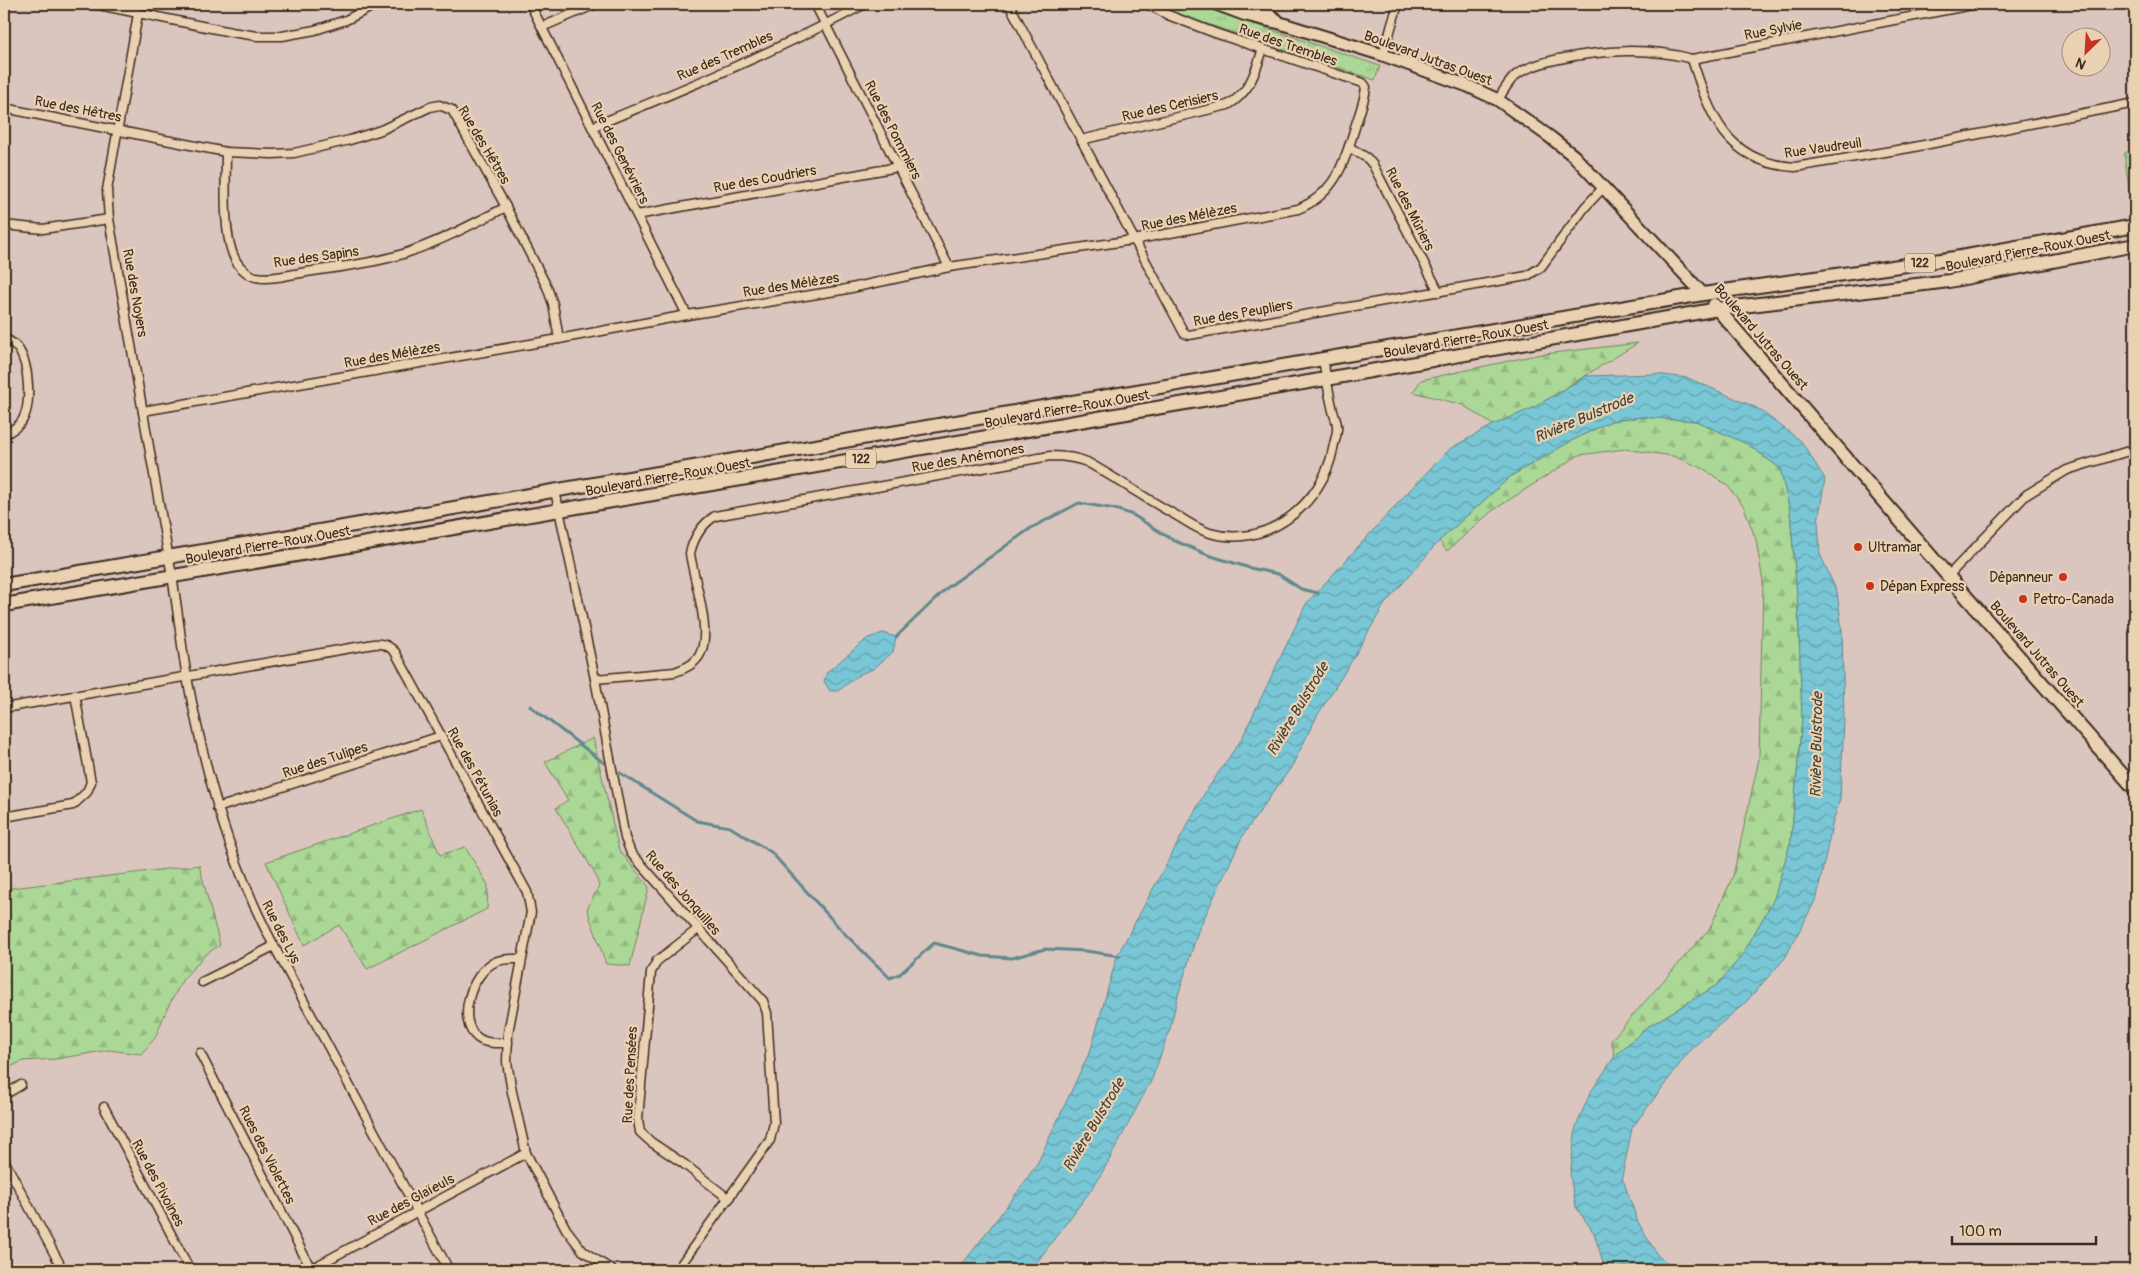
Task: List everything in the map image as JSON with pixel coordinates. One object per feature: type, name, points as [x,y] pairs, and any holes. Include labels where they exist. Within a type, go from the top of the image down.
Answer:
[{"type":"main road","name":"Boulevard Jutras Ouest","points":[[1216,4],[1246,16],[1280,23],[1383,55],[1468,86],[1498,100],[1574,156],[1718,309],[1948,576],[2135,788]]},
{"type":"main road","name":"Boulevard Jutras Ouest","points":[[1254,4],[1280,23]]},
{"type":"main road","name":"Boulevard Pierre-Roux Ouest","points":[[4,585],[1703,294],[1955,258],[2135,226]]},
{"type":"main road","name":"Boulevard Pierre-Roux Ouest","points":[[4,605],[1326,379],[1718,309],[1949,282],[2135,245]]},
{"type":"street","points":[[94,4],[257,36],[282,36],[315,30],[346,20],[377,4]]},
{"type":"street","name":"Rue des Genévriers","points":[[530,4],[687,314]]},
{"type":"street","points":[[542,27],[596,4]]},
{"type":"street","name":"Rue des Pommiers","points":[[815,4],[949,267]]},
{"type":"street","name":"Rue des Trembles","points":[[592,127],[826,25],[865,4]]},
{"type":"street","name":"Rue des Peupliers","points":[[1009,4],[1180,328],[1189,335],[1527,276],[1536,272],[1541,267],[1585,207],[1604,187]]},
{"type":"street","name":"Rue des Trembles","points":[[1147,4],[1168,16],[1363,83],[1366,87]]},
{"type":"street","points":[[1383,55],[1398,4]]},
{"type":"street","name":"Rue Sylvie","points":[[1692,59],[1977,4]]},
{"type":"street","name":"Rue des Noyers","points":[[138,14],[107,190],[109,219],[172,576]]},
{"type":"street","name":"Rue des Cerisiers","points":[[1081,140],[1228,106],[1250,86],[1263,49]]},
{"type":"street","points":[[1498,100],[1506,86],[1516,75],[1527,68],[1589,53],[1650,50],[1692,59]]},
{"type":"street","name":"Rue Vaudreuil","points":[[1692,59],[1718,125],[1734,144],[1751,158],[1776,166],[1795,168],[2135,103]]},
{"type":"street","name":"Rue des Mélèzes","points":[[143,411],[559,339],[687,314],[842,290],[949,267],[1133,240],[1298,209],[1312,203],[1324,194],[1333,182],[1349,147],[1366,87]]},
{"type":"street","name":"Rue des Hêtres","points":[[4,108],[226,152],[272,154],[314,149],[350,140],[381,130],[430,107],[439,106],[452,110],[506,207],[547,287],[553,304],[559,339]]},
{"type":"street","name":"Rue des Mûriers","points":[[1349,147],[1367,158],[1373,165],[1438,292]]},
{"type":"street","name":"Rue des Sapins","points":[[226,152],[227,214],[230,242],[236,261],[247,273],[256,277],[276,277],[373,261],[405,253],[443,239],[506,207]]},
{"type":"street","name":"Rue des Coudriers","points":[[637,215],[898,167]]},
{"type":"street","points":[[4,225],[43,229],[109,219]]},
{"type":"street","points":[[4,338],[16,345],[23,357],[29,398],[26,413],[18,426],[4,435]]},
{"type":"street","name":"Rue des Anémones","points":[[595,678],[663,674],[686,668],[699,657],[705,637],[690,553],[700,529],[715,516],[1050,456],[1065,456],[1087,462],[1162,508],[1209,533],[1231,536],[1256,534],[1266,530],[1288,519],[1315,491],[1327,470],[1337,427],[1323,359]]},
{"type":"street","points":[[1948,576],[2026,495],[2067,470],[2135,449]]},
{"type":"street","name":"Rue des Jonquilles","points":[[555,491],[595,678],[625,838],[631,854],[762,1000],[767,1013],[774,1123],[770,1140],[677,1270]]},
{"type":"street","name":"Rue des Lys","points":[[172,576],[187,677],[205,762],[232,856],[247,894],[449,1270]]},
{"type":"street","name":"Rue des Pétunias","points":[[4,708],[383,643],[395,652],[527,892],[531,912],[521,959],[508,1043],[507,1062],[512,1092],[526,1153],[573,1240],[583,1251],[612,1270]]},
{"type":"street","points":[[4,817],[74,805],[87,792],[91,782],[75,695]]},
{"type":"street","name":"Rue des Tulipes","points":[[218,808],[441,736]]},
{"type":"street","name":"Rue des Pensées","points":[[698,929],[657,961],[652,972],[638,1119],[640,1132],[650,1142],[684,1164],[729,1199]]},
{"type":"street","points":[[202,982],[274,946]]},
{"type":"street","points":[[508,1043],[488,1042],[478,1038],[471,1030],[467,1014],[468,999],[482,971],[494,962],[504,959],[521,959]]},
{"type":"street","name":"Rues des Violettes","points":[[200,1053],[310,1270]]},
{"type":"street","points":[[4,1095],[22,1085]]},
{"type":"street","name":"Rue des Pivoines","points":[[104,1107],[190,1270]]},
{"type":"street","name":"Rue des Glaïeuls","points":[[310,1270],[417,1210],[526,1153]]},
{"type":"street","points":[[4,1160],[62,1270]]},
{"type":"green space","points":[[1158,4],[1198,4],[1380,66],[1375,80],[1173,12]]},
{"type":"green space","points":[[2132,149],[2135,151],[2135,195],[2130,195],[2124,154]]},
{"type":"green space","points":[[1638,343],[1533,408],[1493,425],[1463,405],[1413,392],[1421,380],[1536,355]]},
{"type":"green space","points":[[1641,417],[1696,421],[1747,444],[1780,468],[1790,511],[1798,606],[1802,718],[1791,840],[1774,899],[1741,957],[1717,985],[1646,1028],[1615,1056],[1611,1040],[1710,928],[1733,876],[1759,759],[1763,582],[1756,540],[1744,507],[1727,485],[1704,469],[1673,456],[1625,449],[1579,455],[1492,511],[1447,551],[1439,541],[1511,476],[1573,440],[1611,421]]},
{"type":"green space","points":[[593,738],[619,850],[649,887],[630,966],[606,964],[587,909],[599,886],[595,874],[556,808],[568,800],[545,762]]},
{"type":"green space","points":[[421,809],[440,855],[465,847],[488,885],[487,909],[367,969],[339,925],[304,945],[266,862]]},
{"type":"green space","points":[[199,865],[220,945],[205,955],[183,979],[166,1011],[155,1038],[141,1054],[109,1050],[56,1059],[23,1061],[4,1070],[4,889]]},
{"type":"water","name":"Rivière Bulstrode","points":[[1656,374],[1688,378],[1757,408],[1801,441],[1825,479],[1818,521],[1820,554],[1837,592],[1842,630],[1844,721],[1840,799],[1832,825],[1817,897],[1785,958],[1745,1003],[1691,1049],[1632,1128],[1622,1177],[1638,1222],[1658,1256],[1677,1270],[1605,1269],[1594,1233],[1576,1207],[1570,1176],[1576,1127],[1590,1093],[1615,1056],[1646,1028],[1717,985],[1741,957],[1774,899],[1791,840],[1802,718],[1798,606],[1790,511],[1780,468],[1747,444],[1696,421],[1641,417],[1611,421],[1573,440],[1511,476],[1439,541],[1384,605],[1317,716],[1292,766],[1243,835],[1198,931],[1177,999],[1170,1029],[1152,1079],[1094,1186],[1031,1270],[958,1270],[1038,1162],[1091,1049],[1117,956],[1204,794],[1241,740],[1306,604],[1420,479],[1451,448],[1493,425],[1533,408],[1586,376]]},
{"type":"water","points":[[883,633],[896,637],[893,652],[873,669],[860,674],[838,691],[830,691],[824,681],[827,672],[868,638]]},
{"type":"waterway","points":[[896,637],[948,587],[1031,528],[1079,503],[1115,509],[1133,515],[1173,540],[1208,555],[1250,568],[1278,574],[1301,589],[1318,593]]},
{"type":"waterway","points":[[530,706],[604,763]]},
{"type":"waterway","points":[[620,773],[697,821],[730,827],[771,852],[844,933],[890,978],[900,974],[934,943],[983,956],[1012,958],[1045,949],[1086,951],[1120,956]]},
{"type":"place","name":"Ultramar","points":[[1858,547]]},
{"type":"place","name":"Dépanneur","points":[[2063,577]]},
{"type":"place","name":"Dépan Express","points":[[1870,586]]},
{"type":"place","name":"Petro-Canada","points":[[2023,599]]}]
